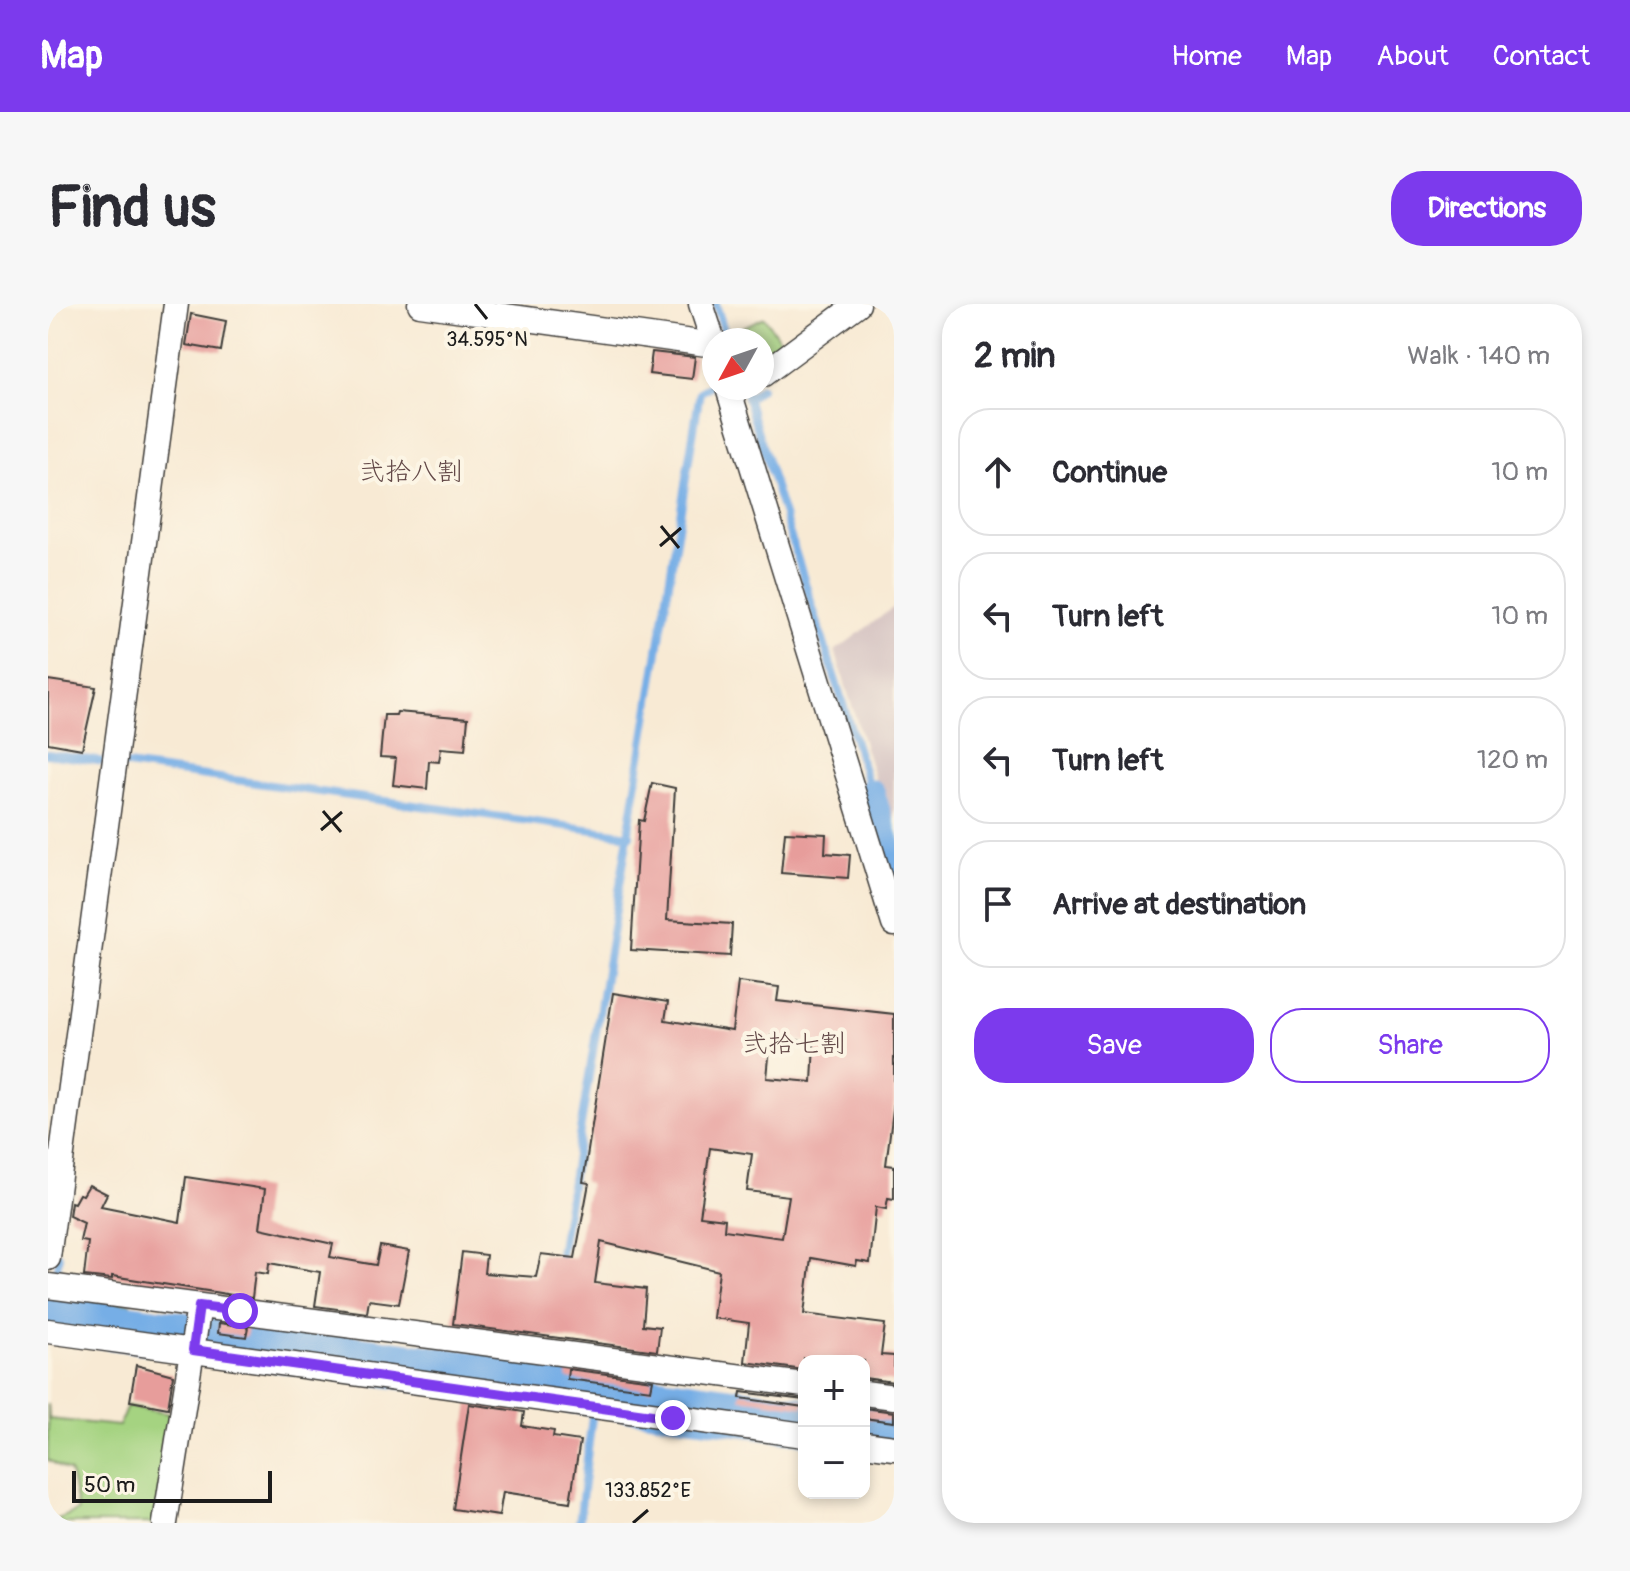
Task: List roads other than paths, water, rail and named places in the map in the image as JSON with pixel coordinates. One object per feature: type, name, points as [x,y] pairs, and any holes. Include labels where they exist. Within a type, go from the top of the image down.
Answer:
[{"type":"street","points":[[48,1258],[176,304]]},
{"type":"street","points":[[420,304],[702,343]]},
{"type":"street","points":[[701,304],[709,328]]},
{"type":"street","points":[[774,366],[858,304]]},
{"type":"street","points":[[733,400],[894,924]]},
{"type":"street","points":[[48,1286],[198,1338],[593,1406],[798,1434]]},
{"type":"street","points":[[48,1331],[198,1338],[798,1385]]},
{"type":"street","points":[[165,1523],[198,1338]]},
{"type":"street","points":[[870,1394],[894,1397]]},
{"type":"street","points":[[870,1445],[894,1448]]},
{"type":"waterway","points":[[716,304],[723,328]]},
{"type":"waterway","points":[[558,1267],[702,391]]},
{"type":"waterway","points":[[748,400],[871,793]]},
{"type":"waterway","points":[[48,754],[630,835]]},
{"type":"waterway","points":[[871,793],[894,868]]},
{"type":"waterway","points":[[56,1275],[59,1256]]},
{"type":"waterway","points":[[51,1317],[53,1309]]},
{"type":"waterway","points":[[48,1317],[798,1420]]},
{"type":"waterway","points":[[542,1376],[542,1385]]},
{"type":"waterway","points":[[579,1523],[595,1393]]},
{"type":"waterway","points":[[870,1430],[894,1433]]},
{"type":"district","name":"弐拾八割","points":[[411,472]]},
{"type":"district","name":"弐拾七割","points":[[794,1044]]}]
